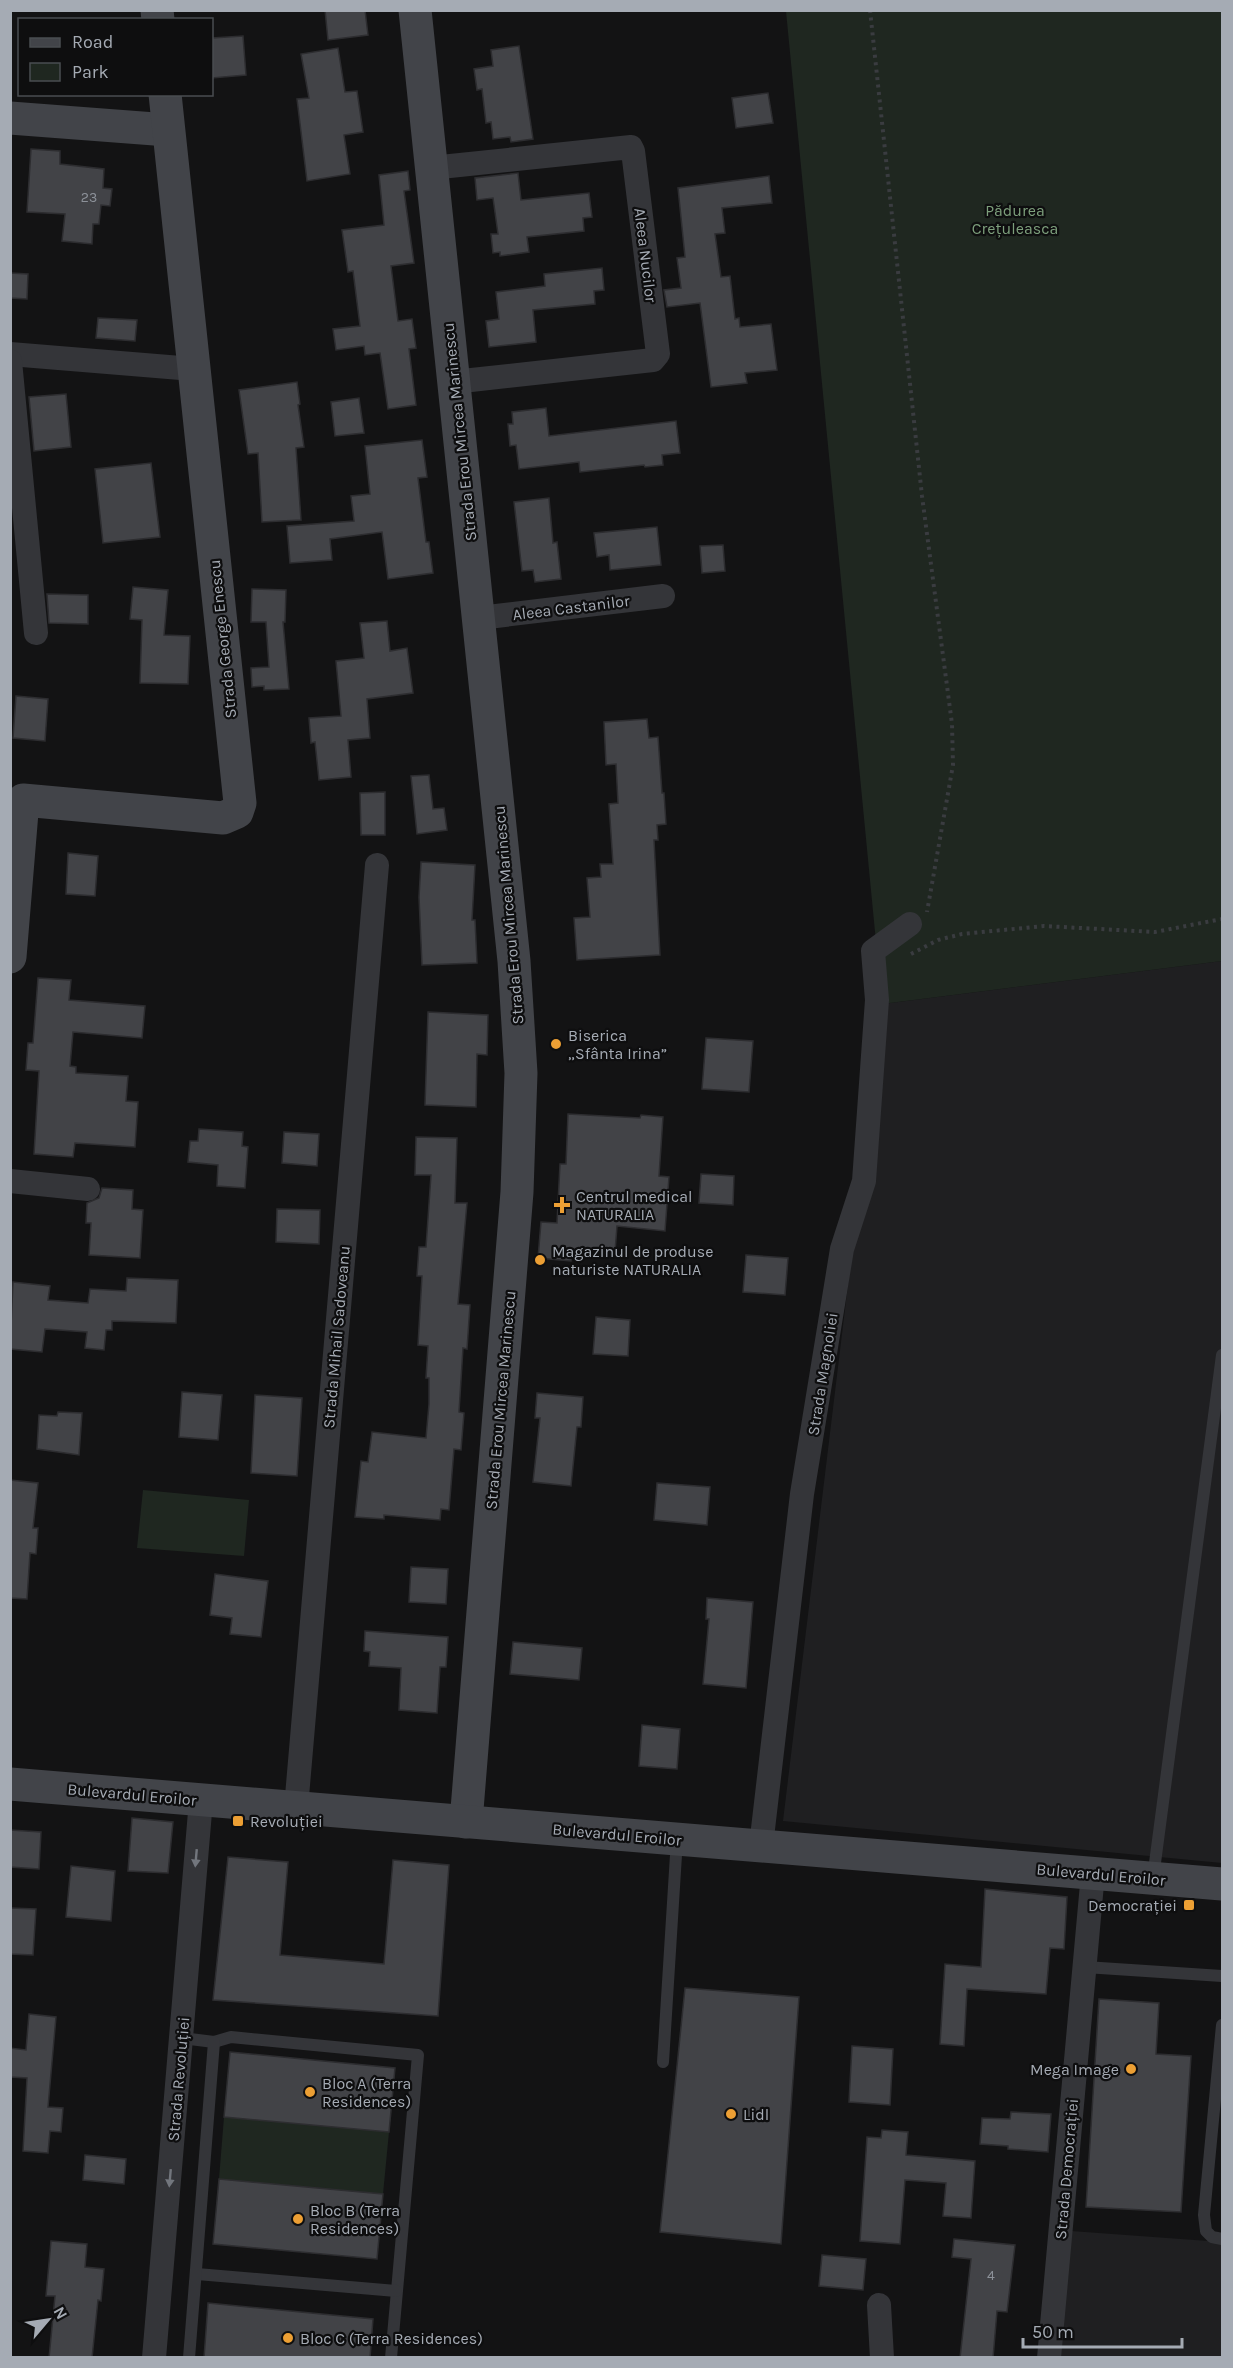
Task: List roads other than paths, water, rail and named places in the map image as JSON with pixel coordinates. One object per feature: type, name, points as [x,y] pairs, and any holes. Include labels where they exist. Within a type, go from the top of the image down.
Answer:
[{"type":"street","name":"Strada Erou Mircea Marinescu","points":[[415,10],[514,961],[520,1061],[520,1125],[516,1203],[466,1822]]},
{"type":"street","name":"Strada George Enescu","points":[[10,957],[17,799],[222,818],[237,812],[240,802],[165,96]]},
{"type":"street","points":[[10,118],[168,130]]},
{"type":"street","name":"Aleea Nucilor","points":[[431,168],[631,147],[658,354],[653,360],[453,382]]},
{"type":"street","points":[[10,354],[193,369]]},
{"type":"street","points":[[10,361],[36,633]]},
{"type":"street","name":"Aleea Castanilor","points":[[479,618],[663,596]]},
{"type":"street","name":"Strada Mihail Sadoveanu","points":[[296,1808],[377,865]]},
{"type":"street","name":"Strada Magnoliei","points":[[761,1846],[802,1494],[842,1250],[864,1181],[877,1000],[873,951],[920,926]]},
{"type":"street","points":[[10,1181],[88,1189]]},
{"type":"street","name":"Bulevardul Eroilor","points":[[10,1784],[1222,1884]]},
{"type":"street","name":"Strada Revoluției","points":[[154,2358],[201,1800]]},
{"type":"street","name":"Strada Democrației","points":[[1049,2358],[1093,1873]]},
{"type":"street","points":[[879,2305],[882,2358]]},
{"type":"lane","points":[[1153,1879],[1222,1355]]},
{"type":"lane","points":[[663,2062],[677,1839]]},
{"type":"lane","points":[[1085,1967],[1222,1976]]},
{"type":"lane","points":[[1222,2025],[1204,2215],[1206,2231],[1222,2239]]},
{"type":"lane","points":[[182,2038],[214,2042],[231,2037],[418,2055],[391,2358]]},
{"type":"lane","points":[[189,2358],[214,2042]]},
{"type":"lane","points":[[197,2274],[396,2291]]},
{"type":"place","name":"Biserica „Sfânta Irina”","points":[[556,1044]]},
{"type":"place","name":"Centrul medical NATURALIA","points":[[562,1205]]},
{"type":"place","name":"Magazinul de produse naturiste NATURALIA","points":[[540,1260]]},
{"type":"place","name":"Revoluției","points":[[238,1821]]},
{"type":"place","name":"Democrației","points":[[1189,1905]]},
{"type":"place","name":"Mega Image","points":[[1131,2069]]},
{"type":"place","name":"Bloc A (Terra Residences)","points":[[310,2092]]},
{"type":"place","name":"Lidl","points":[[731,2114]]},
{"type":"place","name":"Bloc B (Terra Residences)","points":[[298,2219]]},
{"type":"place","name":"Bloc C (Terra Residences)","points":[[288,2338]]},
{"type":"park label","name":"Pădurea Crețuleasca","points":[[1015,219]]}]
